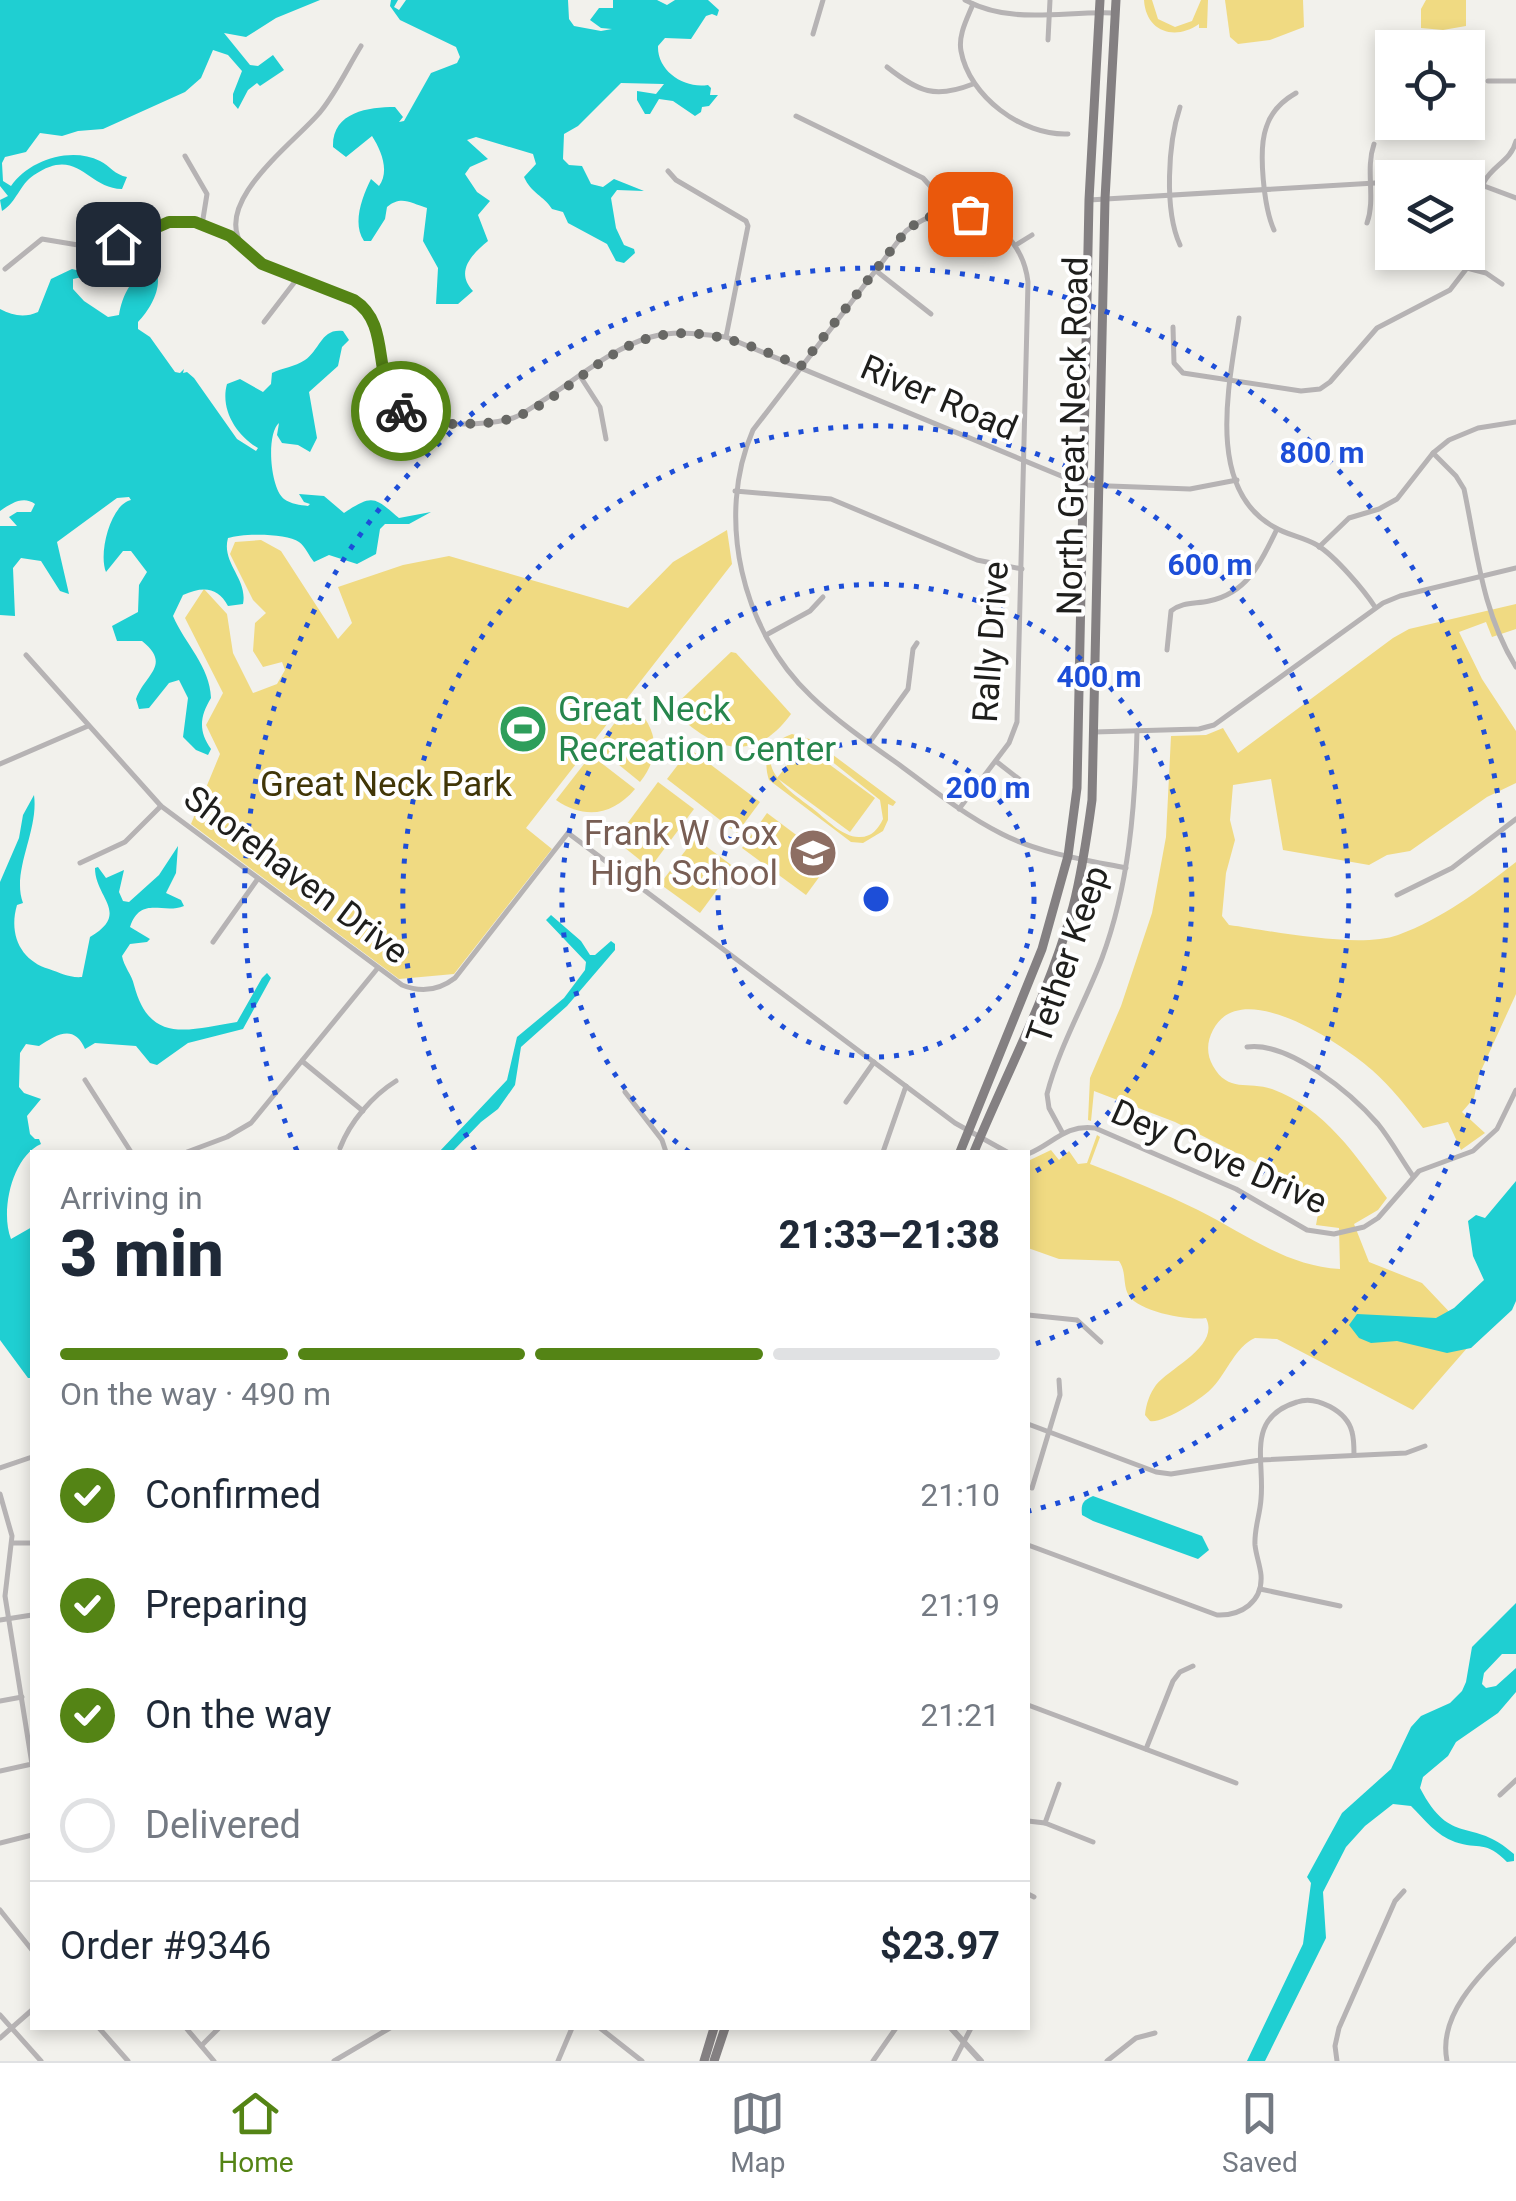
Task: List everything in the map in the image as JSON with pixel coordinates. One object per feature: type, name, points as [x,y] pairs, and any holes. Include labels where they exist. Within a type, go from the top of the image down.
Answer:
[{"type":"main road","name":"North Great Neck Road","points":[[961,1150],[1042,950],[1068,856],[1077,788],[1090,200],[1100,0]]},
{"type":"main road","name":"North Great Neck Road","points":[[975,1150],[1072,910],[1092,800],[1105,199],[1116,0]]},
{"type":"main road","points":[[704,2061],[713,2030]]},
{"type":"main road","points":[[714,2061],[724,2030]]},
{"type":"street","points":[[812,34],[823,0]]},
{"type":"street","points":[[964,0],[1010,16],[1115,12]]},
{"type":"street","points":[[1048,40],[1050,0]]},
{"type":"street","points":[[972,4],[962,29],[960,49],[973,84],[992,106],[1012,117],[1055,134],[1068,134]]},
{"type":"street","points":[[240,244],[239,207],[251,184],[322,110],[362,46]]},
{"type":"street","points":[[887,67],[903,80],[934,93],[948,94],[973,84]]},
{"type":"street","points":[[1488,81],[1516,81]]},
{"type":"street","points":[[1274,230],[1268,216],[1263,148],[1266,128],[1280,102],[1296,93]]},
{"type":"street","points":[[1180,107],[1173,127],[1170,196],[1172,228],[1180,245]]},
{"type":"street","points":[[796,116],[923,178],[932,188],[941,214]]},
{"type":"street","points":[[1485,182],[1490,172],[1509,158],[1516,141]]},
{"type":"street","points":[[1367,223],[1374,144]]},
{"type":"street","points":[[5,269],[46,238],[102,248],[169,222],[202,225],[207,194],[185,156]]},
{"type":"street","points":[[668,171],[748,226],[726,337]]},
{"type":"street","points":[[1090,200],[1375,184]]},
{"type":"street","points":[[1485,184],[1516,198]]},
{"type":"street","points":[[1032,236],[1016,245],[999,226],[959,212],[941,214],[914,225],[753,430],[742,455],[735,491],[737,547],[748,596],[766,635],[810,695],[960,809],[1005,836],[1068,856],[1126,868]]},
{"type":"street","name":"River Road","points":[[202,225],[240,244],[262,264],[364,307],[376,326],[389,395],[397,408],[434,424],[514,418],[620,350],[652,337],[686,332],[726,337],[1083,485],[1202,489],[1237,480]]},
{"type":"street","name":"Rally Drive","points":[[960,809],[1010,743],[1017,722],[1028,282],[1025,263],[1016,245]]},
{"type":"street","points":[[875,270],[931,314]]},
{"type":"street","points":[[1174,327],[1174,358],[1179,370],[1188,374],[1301,391],[1320,389],[1377,328],[1450,290],[1465,270]]},
{"type":"street","points":[[1475,270],[1502,284]]},
{"type":"street","points":[[264,322],[297,279]]},
{"type":"street","points":[[1239,318],[1226,431],[1237,480],[1251,509],[1277,529],[1319,547],[1336,560],[1376,608]]},
{"type":"street","points":[[580,376],[600,407],[606,440]]},
{"type":"street","points":[[1319,547],[1349,518],[1397,499],[1433,453],[1466,431],[1516,422]]},
{"type":"street","points":[[1433,453],[1464,489],[1480,577],[1495,628],[1516,666]]},
{"type":"street","points":[[735,491],[831,499],[977,560],[1022,568]]},
{"type":"street","points":[[1167,650],[1171,611],[1182,604],[1222,598],[1240,588],[1260,565],[1277,529]]},
{"type":"street","points":[[1094,732],[1199,729],[1219,724],[1297,662],[1376,608],[1400,596],[1516,568]]},
{"type":"street","points":[[766,635],[810,611],[823,597]]},
{"type":"street","points":[[869,743],[908,689],[917,643]]},
{"type":"street","name":"Shorehaven Drive","points":[[26,655],[160,806],[402,985],[415,990],[440,987],[455,978],[568,833],[969,1132]]},
{"type":"street","points":[[0,764],[88,726]]},
{"type":"street","name":"Tether Keep","points":[[1062,1132],[1048,1101],[1049,1087],[1103,954],[1126,868],[1135,796],[1137,731]]},
{"type":"street","points":[[997,762],[1024,783]]},
{"type":"street","points":[[80,864],[126,842],[160,806]]},
{"type":"street","points":[[1397,895],[1452,868],[1516,819]]},
{"type":"street","points":[[213,942],[257,880]]},
{"type":"street","points":[[192,1150],[233,1135],[250,1123],[378,969]]},
{"type":"street","points":[[1248,1047],[1259,1045],[1276,1050],[1317,1071],[1345,1092],[1378,1125],[1413,1176]]},
{"type":"street","points":[[302,1061],[363,1112]]},
{"type":"street","points":[[846,1102],[874,1062]]},
{"type":"street","points":[[85,1080],[129,1150]]},
{"type":"street","points":[[340,1148],[363,1112],[396,1082]]},
{"type":"street","points":[[884,1150],[906,1086]]},
{"type":"street","name":"Dey Cove Drive","points":[[1030,1153],[1062,1132],[1085,1126],[1101,1130],[1236,1190],[1307,1230],[1325,1234],[1364,1227],[1384,1211],[1413,1176],[1472,1152],[1496,1130],[1516,1090]]},
{"type":"street","points":[[624,1092],[662,1140],[665,1150]]},
{"type":"street","points":[[969,1132],[1002,1150]]},
{"type":"street","points":[[1030,1315],[1077,1320],[1101,1342]]},
{"type":"street","points":[[1032,1488],[1060,1395],[1059,1380]]},
{"type":"street","points":[[1030,1546],[1216,1615],[1244,1610],[1260,1589],[1254,1541],[1262,1495],[1260,1437],[1264,1426],[1290,1404],[1307,1399],[1317,1401],[1347,1420],[1354,1455]]},
{"type":"street","points":[[1030,1425],[1171,1474],[1260,1460],[1406,1453],[1424,1446]]},
{"type":"street","points":[[0,1468],[30,1458]]},
{"type":"street","points":[[0,1494],[13,1543],[5,1588],[30,1726]]},
{"type":"street","points":[[13,1543],[30,1543]]},
{"type":"street","points":[[1260,1589],[1340,1606]]},
{"type":"street","points":[[0,1620],[30,1615]]},
{"type":"street","points":[[1146,1749],[1173,1680],[1193,1666]]},
{"type":"street","points":[[0,1701],[22,1698]]},
{"type":"street","points":[[1030,1706],[1236,1784]]},
{"type":"street","points":[[0,1771],[30,1764]]},
{"type":"street","points":[[1500,1795],[1516,1780]]},
{"type":"street","points":[[1045,1823],[1059,1784]]},
{"type":"street","points":[[1030,1821],[1045,1823],[1093,1842]]},
{"type":"street","points":[[0,1843],[30,1836]]},
{"type":"street","points":[[1338,2061],[1338,2028],[1394,1900],[1404,1891]]},
{"type":"street","points":[[0,1910],[30,1948]]},
{"type":"street","points":[[1447,2061],[1444,2040],[1452,2015],[1516,1938]]},
{"type":"street","points":[[0,2038],[30,2012]]},
{"type":"street","points":[[0,2014],[41,2061]]},
{"type":"street","points":[[101,2030],[128,2061]]},
{"type":"street","points":[[188,2030],[214,2061]]},
{"type":"street","points":[[202,2045],[217,2030]]},
{"type":"street","points":[[334,2061],[387,2030]]},
{"type":"street","points":[[558,2061],[571,2030]]},
{"type":"street","points":[[603,2030],[642,2061]]},
{"type":"street","points":[[873,2061],[895,2030]]},
{"type":"street","points":[[953,2030],[981,2061]]},
{"type":"street","points":[[954,2061],[970,2030]]},
{"type":"street","points":[[1108,2061],[1136,2038],[1155,2033]]},
{"type":"green space","points":[[1144,0],[1152,0],[1158,19],[1175,27],[1192,21],[1201,0],[1208,0],[1207,28],[1199,28],[1199,24],[1181,32],[1163,30],[1150,20]]},
{"type":"green space","points":[[1225,0],[1303,0],[1304,27],[1270,40],[1238,44],[1230,37]]},
{"type":"green space","points":[[1426,0],[1466,0],[1466,26],[1421,28],[1421,9]]},
{"type":"green space","name":"Great Neck Park","points":[[727,530],[732,564],[526,828],[552,849],[454,974],[399,979],[191,824],[220,754],[206,725],[223,693],[185,618],[204,589],[227,614],[233,653],[253,693],[277,684],[285,670],[282,662],[263,667],[253,651],[255,623],[266,613],[253,600],[230,554],[235,542],[261,540],[281,551],[338,639],[352,623],[338,587],[403,565],[449,556],[628,608],[673,562]]},
{"type":"green space","points":[[1516,604],[1516,629],[1492,637],[1486,622],[1459,632],[1482,679],[1516,731],[1516,783],[1487,797],[1410,851],[1387,855],[1369,865],[1283,850],[1271,779],[1233,785],[1230,820],[1235,840],[1226,873],[1222,916],[1229,925],[1291,934],[1339,940],[1381,939],[1445,912],[1516,862],[1516,994],[1479,1075],[1474,1098],[1462,1112],[1485,1133],[1461,1150],[1448,1122],[1423,1128],[1386,1083],[1358,1059],[1316,1031],[1268,1012],[1245,1009],[1227,1015],[1213,1030],[1208,1048],[1213,1066],[1225,1080],[1272,1089],[1291,1097],[1338,1135],[1387,1198],[1378,1210],[1354,1224],[1369,1262],[1422,1283],[1475,1339],[1413,1410],[1277,1339],[1255,1338],[1242,1347],[1208,1392],[1173,1414],[1150,1421],[1145,1415],[1152,1392],[1200,1347],[1206,1338],[1206,1318],[1175,1316],[1131,1299],[1119,1261],[1059,1259],[1030,1249],[1030,1160],[1051,1150],[1059,1160],[1069,1151],[1078,1164],[1087,1163],[1097,1135],[1100,1137],[1090,1164],[1185,1204],[1284,1255],[1340,1269],[1339,1228],[1316,1225],[1318,1214],[1298,1184],[1175,1122],[1094,1091],[1091,1121],[1088,1120],[1090,1078],[1121,1006],[1152,913],[1166,837],[1171,736],[1206,735],[1223,728],[1238,753],[1409,629]]},
{"type":"green space","points":[[731,652],[791,714],[776,731],[747,746],[717,742],[671,709]]},
{"type":"green space","points":[[630,702],[646,721],[654,740],[652,761],[640,782],[597,747]]},
{"type":"green space","points":[[792,734],[813,740],[896,802],[893,806],[888,804],[883,831],[863,843],[851,842],[769,780],[769,752],[778,741]],"holes":[[[793,741],[810,744],[880,800],[883,819],[871,834],[864,837],[841,831],[776,776],[771,766],[778,748]]]},
{"type":"green space","points":[[803,745],[875,798],[850,832],[777,778]]},
{"type":"green space","points":[[690,749],[760,802],[737,833],[667,779]]},
{"type":"green space","points":[[591,755],[635,789],[617,804],[598,812],[577,810],[556,800]]},
{"type":"green space","points":[[658,782],[694,809],[650,868],[615,840]]},
{"type":"green space","points":[[767,813],[831,861],[806,895],[742,848]]},
{"type":"green space","points":[[695,838],[734,867],[700,913],[660,884]]},
{"type":"water","points":[[0,0],[320,0],[276,18],[246,37],[224,33],[250,65],[258,66],[273,55],[284,70],[248,90],[238,109],[233,94],[242,71],[228,55],[213,50],[201,78],[185,92],[103,129],[62,136],[40,133],[26,152],[5,157],[2,163],[3,181],[11,186],[28,169],[51,158],[88,157],[127,177],[122,189],[61,164],[34,175],[2,211],[0,200],[8,196],[0,186]]},
{"type":"water","points":[[391,0],[398,0],[394,7],[399,10],[406,0],[568,0],[569,19],[574,26],[601,31],[612,29],[601,28],[590,20],[599,8],[613,8],[613,0],[657,0],[667,5],[675,0],[708,0],[719,10],[717,16],[706,16],[691,39],[665,38],[658,46],[662,63],[674,76],[690,84],[708,85],[710,95],[718,95],[709,106],[702,107],[695,116],[673,101],[659,99],[650,114],[645,114],[637,91],[656,94],[664,84],[621,83],[578,126],[564,134],[563,159],[569,165],[582,166],[591,184],[603,187],[614,179],[644,191],[617,190],[611,198],[616,228],[624,245],[635,253],[624,263],[616,261],[607,244],[568,223],[563,212],[552,209],[524,177],[536,164],[533,154],[476,137],[467,140],[488,159],[470,167],[465,174],[477,192],[490,201],[478,215],[488,241],[471,258],[465,271],[473,291],[458,304],[436,304],[438,268],[423,241],[427,208],[406,201],[392,203],[371,241],[364,241],[359,227],[360,210],[371,179],[379,186],[382,180],[383,161],[372,136],[346,157],[333,147],[338,126],[363,110],[385,107],[395,107],[403,117],[399,122],[404,121],[431,73],[457,63],[460,57],[456,47],[400,20],[390,6]]},
{"type":"water","points":[[72,269],[80,271],[82,277],[73,279],[73,289],[108,317],[119,315],[135,279],[156,271],[157,291],[138,322],[138,329],[150,337],[175,372],[184,369],[183,373],[194,378],[237,439],[256,451],[258,448],[243,436],[228,412],[227,384],[240,379],[263,392],[271,384],[272,373],[301,362],[325,336],[343,331],[349,340],[342,347],[338,366],[309,392],[317,438],[310,452],[282,443],[277,435],[279,423],[275,429],[271,461],[279,493],[290,502],[308,506],[299,494],[324,496],[344,513],[368,501],[384,506],[399,518],[431,512],[409,524],[385,524],[380,529],[376,554],[357,564],[329,555],[314,562],[301,544],[285,537],[228,538],[228,555],[242,587],[243,604],[228,606],[215,592],[197,590],[183,595],[173,616],[210,686],[211,698],[202,724],[211,749],[208,755],[183,737],[188,698],[179,680],[169,683],[149,708],[139,709],[136,699],[154,670],[155,657],[142,641],[117,641],[112,626],[138,612],[139,585],[147,572],[131,551],[123,551],[106,572],[104,564],[108,530],[118,510],[131,500],[129,497],[117,498],[57,542],[69,594],[60,591],[41,561],[21,558],[13,568],[15,616],[0,615],[0,526],[17,526],[9,517],[17,512],[31,512],[35,504],[21,500],[0,511],[0,309],[19,315],[38,312],[51,279]]},
{"type":"water","points":[[34,795],[33,823],[20,878],[23,903],[17,905],[14,927],[20,946],[31,960],[65,975],[82,977],[90,937],[102,928],[110,913],[95,868],[106,878],[124,870],[119,892],[123,901],[129,902],[159,875],[178,846],[176,873],[166,893],[181,900],[184,906],[140,911],[130,927],[150,939],[130,944],[122,956],[150,1018],[174,1029],[237,1022],[262,978],[267,973],[271,978],[243,1029],[188,1043],[157,1065],[150,1063],[136,1046],[95,1043],[85,1049],[70,1034],[58,1035],[39,1046],[26,1044],[20,1053],[19,1087],[41,1099],[27,1116],[30,1134],[41,1144],[30,1150],[16,1172],[7,1214],[11,1239],[30,1228],[30,1378],[0,1340],[0,882],[19,838],[23,815]]},
{"type":"water","points":[[551,915],[581,941],[590,955],[611,941],[615,950],[567,1006],[521,1047],[515,1085],[498,1109],[454,1150],[441,1150],[507,1080],[517,1037],[564,998],[585,970],[586,962],[546,920]]},
{"type":"water","points":[[1516,1181],[1516,1301],[1512,1310],[1471,1348],[1447,1353],[1397,1341],[1371,1343],[1359,1338],[1349,1325],[1357,1314],[1436,1318],[1454,1308],[1484,1280],[1473,1256],[1468,1221],[1476,1215],[1485,1218]]},
{"type":"water","points":[[1093,1496],[1202,1536],[1209,1550],[1198,1559],[1093,1521],[1082,1515],[1082,1505]]},
{"type":"water","points":[[1516,1603],[1516,1654],[1502,1654],[1484,1673],[1482,1684],[1486,1688],[1496,1686],[1516,1668],[1516,1692],[1498,1713],[1456,1742],[1448,1756],[1423,1777],[1420,1788],[1442,1818],[1499,1843],[1514,1854],[1514,1861],[1507,1862],[1488,1848],[1448,1839],[1411,1806],[1393,1804],[1346,1847],[1323,1892],[1326,1938],[1265,2061],[1247,2061],[1303,1944],[1311,1883],[1307,1877],[1342,1813],[1391,1769],[1411,1727],[1421,1716],[1450,1703],[1462,1691],[1472,1647]]},
{"type":"way so far","points":[[401,411],[434,424],[514,418],[620,350],[652,337],[686,332],[726,337],[801,366],[906,231],[921,220],[941,214],[970,214]]},
{"type":"place","name":"Great Neck Recreation Center","points":[[523,729]]},
{"type":"place","name":"Frank W Cox High School","points":[[813,853]]},
{"type":"route","points":[[118,244],[169,222],[195,222],[230,236],[262,264],[354,300],[364,307],[376,326],[383,378],[401,411]]}]
